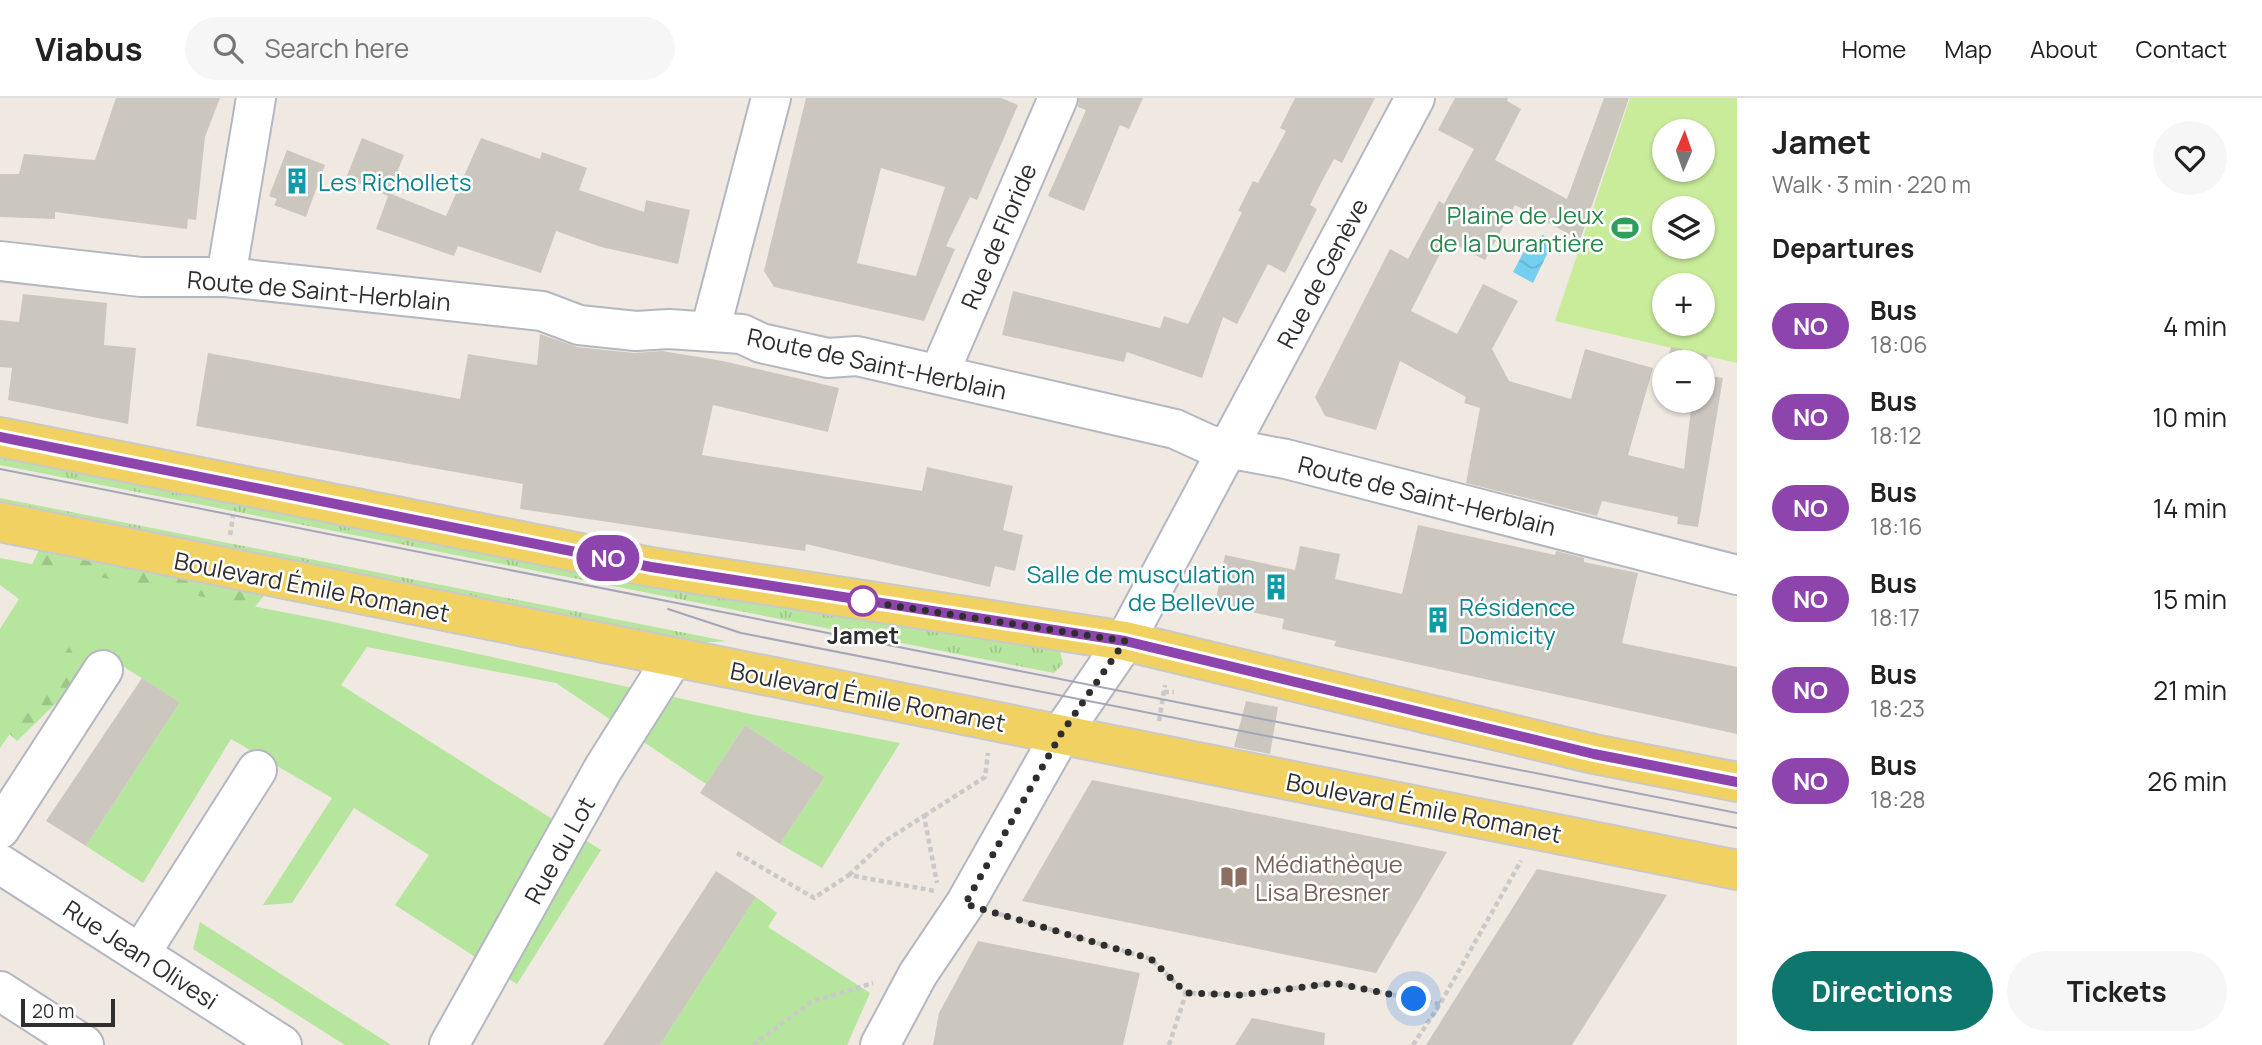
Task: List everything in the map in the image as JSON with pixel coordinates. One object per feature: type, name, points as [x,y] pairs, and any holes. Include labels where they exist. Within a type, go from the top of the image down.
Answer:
[{"type":"main road","points":[[0,437],[651,567],[1125,641],[1594,754],[1737,782]]},
{"type":"main road","name":"Boulevard Émile Romanet","points":[[0,522],[1737,870]]},
{"type":"street","points":[[226,277],[256,98]]},
{"type":"street","points":[[710,331],[771,98]]},
{"type":"street","name":"Rue de Floride","points":[[939,374],[1058,98]]},
{"type":"street","name":"Rue de Genève","points":[[880,1045],[919,974],[965,904],[1061,734],[1125,641],[1415,98]]},
{"type":"street","name":"Route de Saint-Herblain","points":[[0,261],[141,277],[226,277],[542,311],[579,325],[636,331],[742,334],[761,343],[828,358],[857,356],[1175,429],[1210,445],[1286,459],[1737,575]]},
{"type":"street","name":"Rue du Lot","points":[[449,1045],[603,769],[673,658]]},
{"type":"street","points":[[0,829],[103,670]]},
{"type":"street","points":[[140,954],[257,771]]},
{"type":"street","name":"Rue Jean Olivesi","points":[[0,864],[282,1045]]},
{"type":"street","points":[[0,991],[84,1045]]},
{"type":"path","points":[[224,569],[238,484]]},
{"type":"path","points":[[1152,753],[1164,692],[1166,650]]},
{"type":"path","points":[[1164,692],[1174,692]]},
{"type":"path","points":[[737,853],[814,898],[849,875],[885,841],[985,777],[988,750],[1004,723]]},
{"type":"path","points":[[849,875],[939,891],[924,816]]},
{"type":"path","points":[[1413,1045],[1440,1004],[1539,830]]},
{"type":"path","points":[[965,904],[1151,959],[1186,993],[1241,995],[1334,983],[1440,1004]]},
{"type":"path","points":[[753,1045],[811,1003],[884,980]]},
{"type":"path","points":[[1169,1045],[1186,993]]},
{"type":"green space","name":"Plaine de Jeux de la Durantière","points":[[1630,98],[1737,98],[1737,363],[1715,358],[1715,350],[1681,350],[1555,321]]},
{"type":"green space","points":[[0,455],[1052,647],[1060,651],[1063,664],[1054,673],[0,465]]},
{"type":"green space","points":[[0,498],[726,641],[700,643],[0,508]]},
{"type":"green space","points":[[39,550],[267,592],[216,655],[135,651],[81,679],[17,741],[0,725],[24,581]]},
{"type":"green space","points":[[0,558],[324,620],[755,715],[900,743],[822,868],[780,844],[825,777],[745,725],[706,784],[556,683],[367,647],[341,685],[601,850],[517,984],[395,905],[429,855],[354,808],[292,903],[263,905],[332,798],[231,739],[143,883],[86,846],[180,702],[76,637],[0,748],[0,629],[19,599],[0,585]]},
{"type":"green space","points":[[756,897],[777,913],[768,927],[870,993],[847,1045],[660,1045]]},
{"type":"green space","points":[[200,922],[391,1045],[345,1045],[193,949]]},
{"type":"water","points":[[1543,235],[1548,238],[1547,244],[1551,246],[1533,283],[1513,272],[1532,236],[1537,238]]},
{"type":"building","points":[[116,98],[220,98],[205,137],[196,220],[188,219],[187,229],[55,212],[55,219],[0,217],[0,174],[19,174],[24,154],[95,160]]},
{"type":"building","points":[[806,98],[1001,98],[1018,105],[977,200],[970,197],[946,246],[955,249],[924,321],[774,287],[764,271]],"holes":[[[881,168],[945,187],[916,276],[857,263]]]},
{"type":"building","points":[[1079,98],[1143,98],[1129,129],[1120,125],[1084,211],[1048,196],[1086,110],[1078,107]]},
{"type":"building","points":[[1295,98],[1375,98],[1342,163],[1334,159],[1321,183],[1310,205],[1317,209],[1285,273],[1268,264],[1237,324],[1223,317],[1202,378],[1127,352],[1124,362],[1002,335],[1013,291],[1160,328],[1164,316],[1188,324],[1242,212],[1238,211],[1253,181],[1258,183],[1286,131],[1280,128]]},
{"type":"building","points":[[1455,98],[1508,98],[1507,101],[1521,109],[1495,160],[1567,199],[1604,98],[1629,98],[1580,240],[1515,205],[1485,260],[1447,240],[1411,311],[1457,334],[1483,284],[1518,301],[1492,349],[1509,381],[1571,399],[1585,349],[1652,368],[1628,455],[1684,469],[1691,413],[1715,413],[1715,377],[1723,378],[1698,527],[1677,524],[1678,517],[1602,501],[1597,516],[1466,483],[1480,408],[1464,403],[1466,397],[1400,361],[1376,430],[1325,416],[1315,397],[1390,249],[1408,259],[1439,201],[1444,204],[1474,149],[1438,130]]},
{"type":"building","points":[[362,138],[404,155],[389,193],[446,216],[481,138],[540,159],[542,152],[587,168],[579,190],[644,212],[646,200],[690,210],[678,264],[601,247],[556,231],[541,273],[458,246],[454,256],[376,229],[388,196],[346,178]]},
{"type":"building","name":"Les Richollets","points":[[287,150],[325,165],[306,217],[274,205],[277,199],[269,196]]},
{"type":"building","points":[[23,294],[107,303],[104,345],[136,348],[128,424],[8,400],[12,368],[0,367],[0,320],[19,322]]},
{"type":"building","points":[[540,334],[577,347],[634,353],[662,351],[723,361],[839,388],[828,432],[713,405],[702,455],[922,491],[927,467],[1013,486],[1003,530],[1023,535],[1015,571],[995,566],[990,587],[806,544],[805,551],[520,509],[523,484],[196,426],[208,353],[460,399],[468,354],[537,365]]},
{"type":"building","name":"Résidence Domicity","points":[[1418,525],[1555,555],[1556,551],[1584,558],[1584,562],[1638,573],[1622,643],[1737,667],[1737,734],[1334,646],[1336,641],[1282,629],[1284,619],[1215,604],[1225,555],[1295,570],[1300,546],[1340,554],[1335,579],[1402,594]]},
{"type":"building","points":[[142,678],[180,702],[86,846],[46,821]]},
{"type":"building","points":[[1246,701],[1278,707],[1270,754],[1234,747]]},
{"type":"building","points":[[745,725],[825,777],[780,844],[700,793]]},
{"type":"building","name":"Médiathèque Lisa Bresner","points":[[1092,780],[1447,852],[1376,973],[1022,901]]},
{"type":"building","points":[[1537,869],[1667,895],[1572,1045],[1426,1045]]},
{"type":"building","points":[[716,871],[756,897],[660,1045],[603,1045]]},
{"type":"building","points":[[978,941],[1140,973],[1123,1045],[933,1045],[939,1013]]},
{"type":"building","points":[[1252,1018],[1325,1033],[1324,1045],[1235,1045]]},
{"type":"tram line","points":[[0,469],[1737,813]]},
{"type":"tram line","points":[[668,609],[741,633],[1737,828]]},
{"type":"bus line","name":"NO","points":[[0,437],[651,567],[1125,641],[1594,754],[1737,782]]},
{"type":"place","name":"Les Richollets","points":[[297,181]]},
{"type":"place","name":"Plaine de Jeux de la Durantière","points":[[1625,228]]},
{"type":"place","name":"Salle de musculation de Bellevue","points":[[1276,587]]},
{"type":"place","name":"Jamet","points":[[863,601]]},
{"type":"place","name":"Résidence Domicity","points":[[1438,620]]},
{"type":"place","name":"Médiathèque Lisa Bresner","points":[[1234,877]]},
{"type":"route","points":[[863,601],[1125,641],[1082,699],[965,904],[1151,959],[1186,993],[1241,995],[1334,983],[1414,999]]}]
